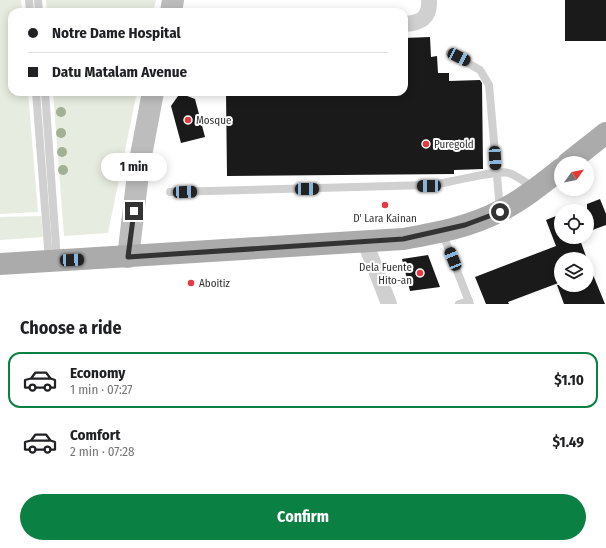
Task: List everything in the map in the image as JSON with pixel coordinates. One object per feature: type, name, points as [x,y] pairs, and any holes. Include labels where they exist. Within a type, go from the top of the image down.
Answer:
[{"type":"main road","points":[[128,257],[139,166],[152,96]]},
{"type":"main road","points":[[577,156],[606,133]]},
{"type":"main road","points":[[0,264],[403,239],[442,232],[500,212],[554,174]]},
{"type":"street","points":[[408,24],[416,23],[425,18],[429,8],[429,0]]},
{"type":"street","points":[[365,242],[389,304]]},
{"type":"lane","points":[[450,53],[480,70],[490,85],[500,212]]},
{"type":"lane","points":[[36,96],[53,260]]},
{"type":"lane","points":[[45,96],[53,260]]},
{"type":"lane","points":[[170,192],[429,186],[496,173],[510,174],[535,189]]},
{"type":"lane","points":[[442,232],[469,302],[459,304]]},
{"type":"shaded area","points":[[0,0],[21,0],[22,8],[8,8],[8,96],[28,96],[38,212],[0,214]]},
{"type":"shaded area","points":[[46,0],[156,0],[154,8],[47,8]]},
{"type":"shaded area","points":[[53,96],[136,96],[108,233],[64,236]]},
{"type":"shaded area","points":[[41,216],[43,237],[0,240],[0,217]]},
{"type":"building","points":[[565,0],[606,0],[606,41],[565,41]]},
{"type":"building","points":[[430,37],[431,57],[437,56],[438,73],[449,73],[449,81],[480,80],[482,83],[483,169],[454,170],[454,174],[227,176],[226,96],[408,96],[408,38]]},
{"type":"building","name":"Mosque","points":[[178,96],[187,96],[195,99],[205,137],[181,143],[171,106]]},
{"type":"building","points":[[600,199],[606,214],[606,225],[594,229],[594,204],[587,204]]},
{"type":"building","points":[[554,217],[554,241],[546,220]]},
{"type":"building","points":[[555,244],[582,244],[584,252],[554,252],[554,285],[508,302],[509,304],[486,304],[475,277],[556,246]]},
{"type":"building","name":"Dela Fuente Hito-an","points":[[428,255],[440,287],[410,291],[402,259]]},
{"type":"building","points":[[594,277],[605,304],[564,304],[560,292],[594,292]]},
{"type":"place","name":"Mosque","points":[[188,120]]},
{"type":"place","name":"Puregold","points":[[426,144]]},
{"type":"place","name":"D' Lara Kainan","points":[[385,205]]},
{"type":"place","name":"Dela Fuente Hito-an","points":[[420,273]]},
{"type":"place","name":"Aboitiz","points":[[191,283]]},
{"type":"route","points":[[134,211],[128,257],[403,239],[442,232],[500,212]]}]
